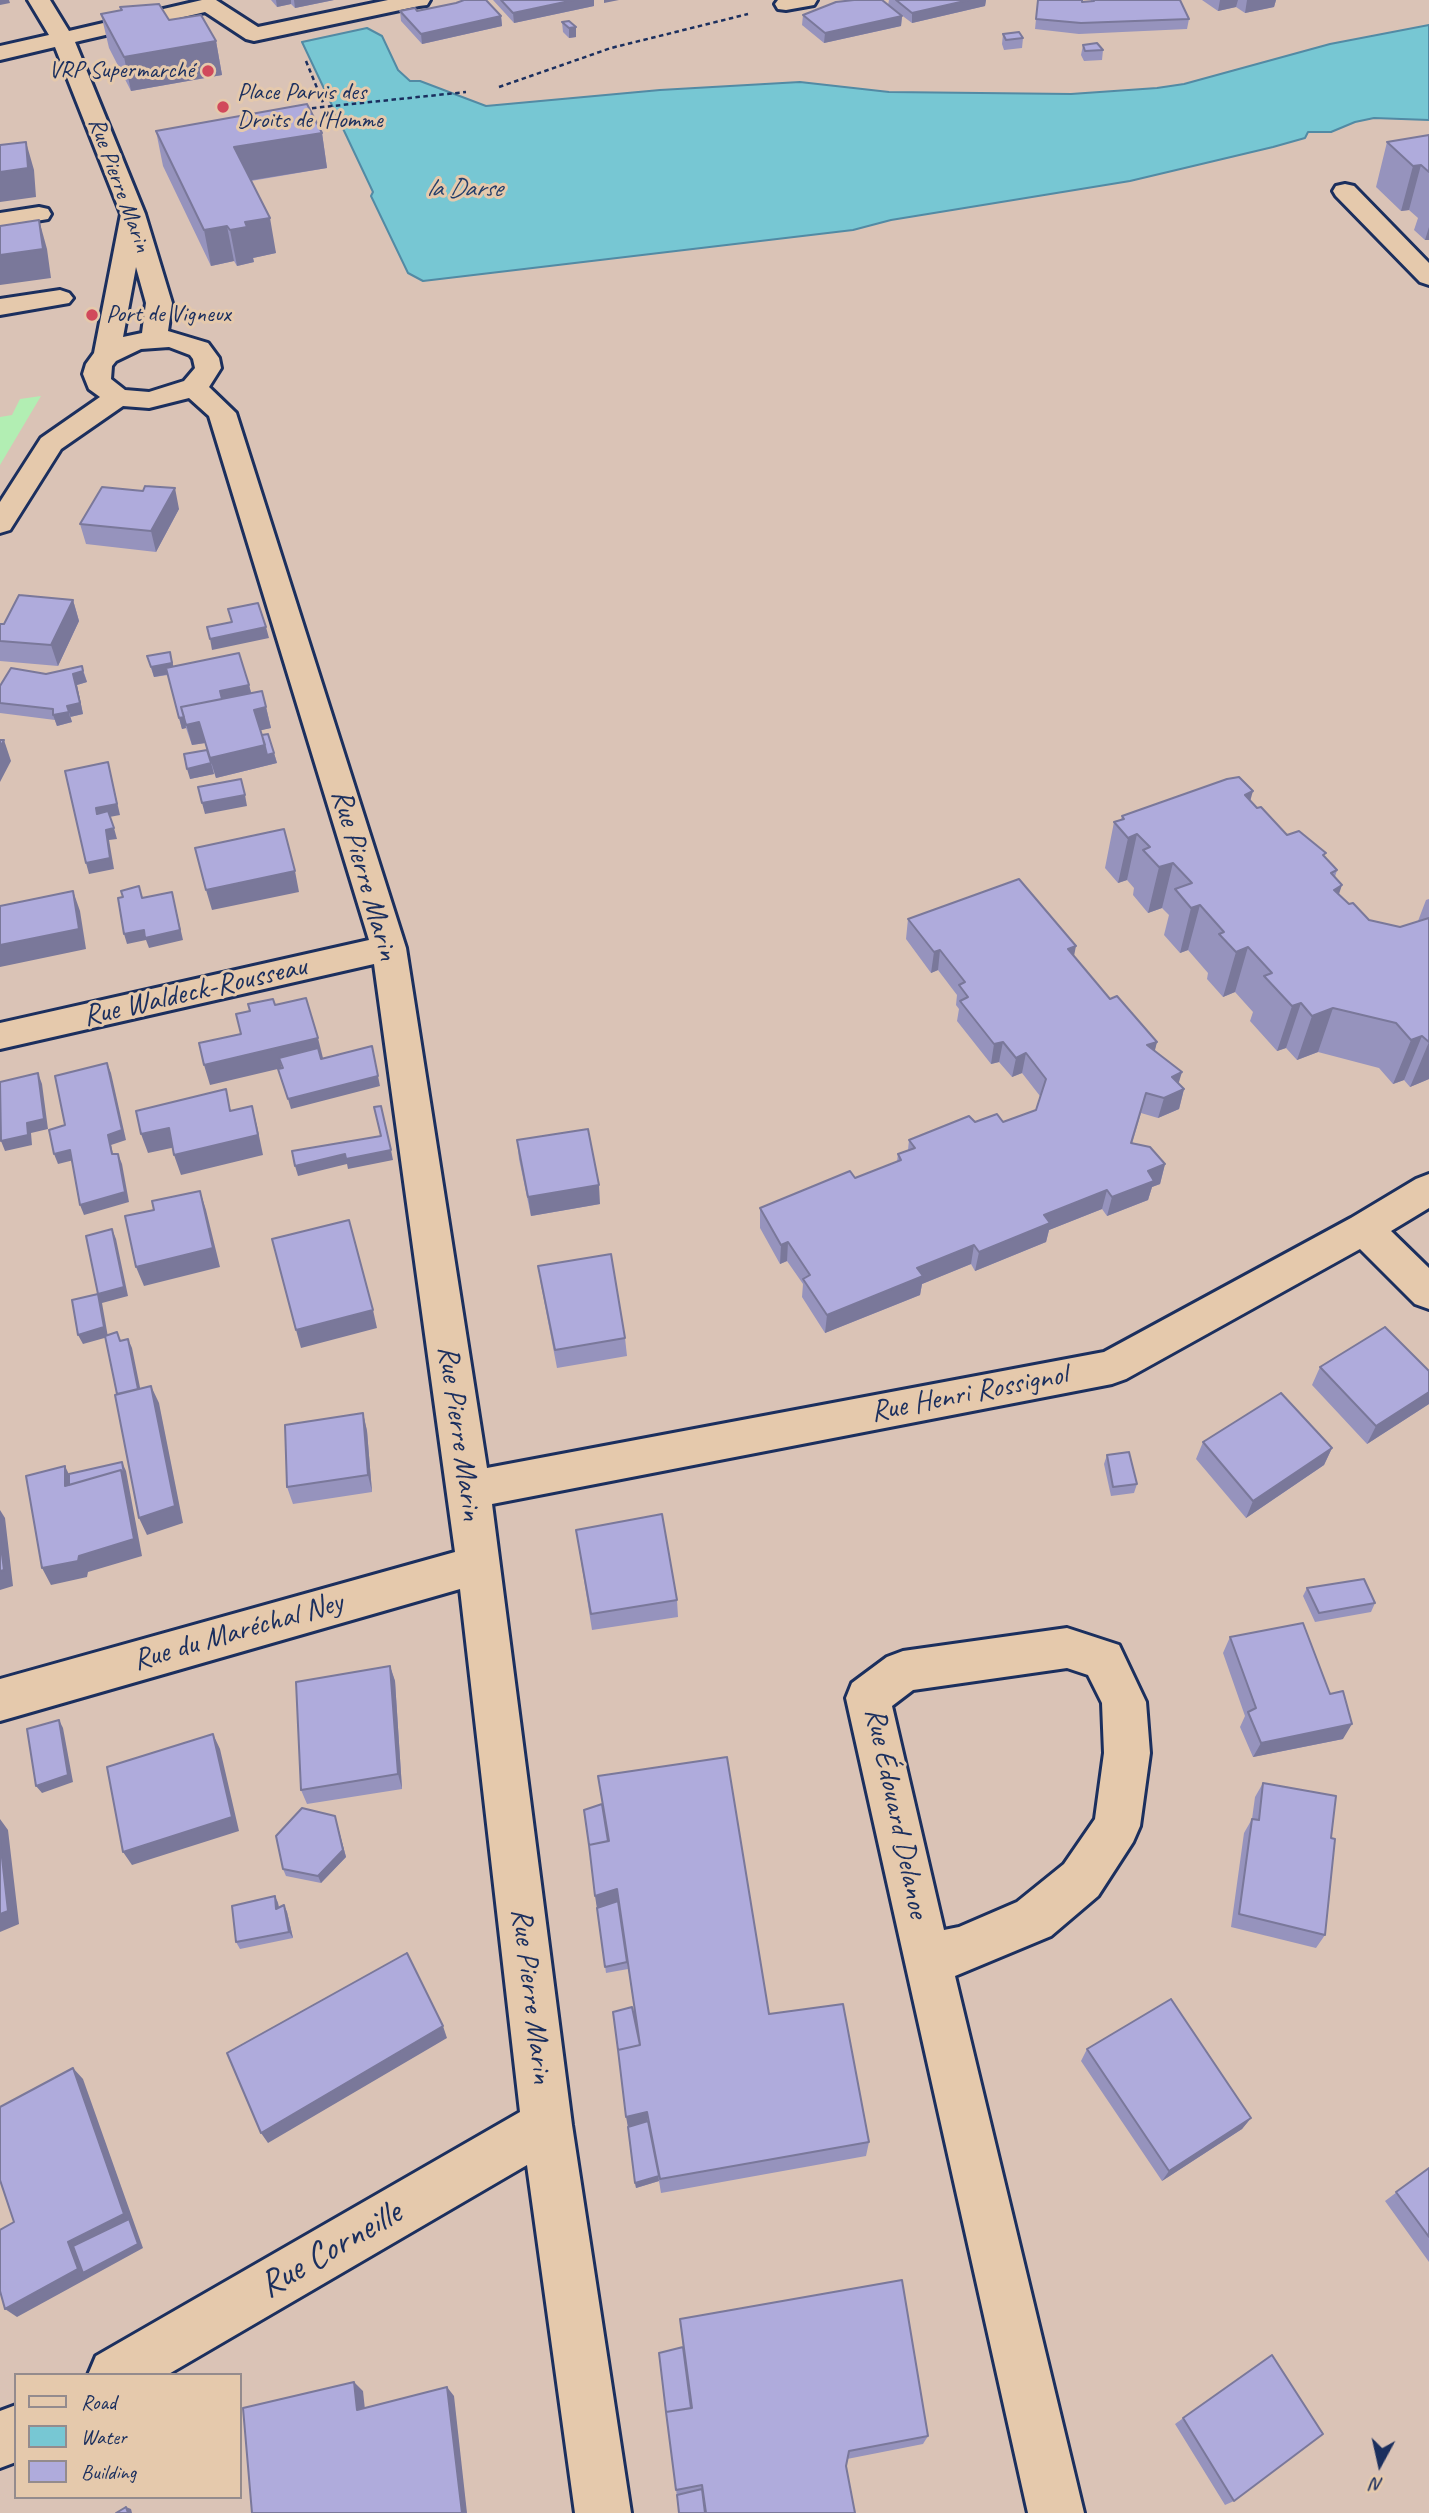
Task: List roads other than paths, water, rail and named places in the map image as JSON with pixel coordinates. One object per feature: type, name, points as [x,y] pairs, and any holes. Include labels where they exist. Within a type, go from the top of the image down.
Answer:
[{"type":"street","name":"Rue Pierre Marin","points":[[39,0],[64,39],[133,214],[159,303],[154,339]]},
{"type":"street","points":[[0,53],[208,5],[254,34],[419,0]]},
{"type":"street","points":[[1345,191],[1429,277]]},
{"type":"street","points":[[0,220],[38,214]]},
{"type":"street","points":[[107,355],[133,214]]},
{"type":"street","points":[[0,307],[61,298]]},
{"type":"street","points":[[154,339],[187,343],[199,349],[206,358],[208,368],[204,377],[181,394],[157,399],[132,400],[118,397],[98,383],[96,374],[99,364],[107,355],[136,341],[154,339]]},
{"type":"street","name":"Rue Pierre Marin","points":[[193,387],[222,414],[389,948],[469,1490],[476,1565],[547,2125],[603,2513]]},
{"type":"street","points":[[0,524],[51,444],[118,397]]},
{"type":"street","name":"Rue Waldeck-Rousseau","points":[[0,1036],[389,948]]},
{"type":"street","name":"Rue Henri Rossignol","points":[[469,1490],[1112,1367],[1364,1229],[1429,1189]]},
{"type":"street","points":[[1364,1229],[1429,1293]]},
{"type":"street","name":"Rue du Maréchal Ney","points":[[0,1700],[476,1565]]},
{"type":"street","name":"Rue Édouard Delanoe","points":[[926,1957],[960,1951],[1034,1919],[1082,1880],[1116,1826],[1127,1753],[1124,1702],[1103,1659],[1067,1648],[903,1671],[867,1698],[926,1957],[1056,2513]]},
{"type":"street","name":"Rue Corneille","points":[[118,2373],[547,2125]]},
{"type":"water","name":"la Darse","points":[[1429,25],[1429,120],[1374,118],[1331,132],[1308,132],[1305,138],[1273,147],[1130,181],[891,220],[853,230],[423,281],[408,273],[302,42],[367,28],[382,36],[398,70],[410,81],[420,81],[486,106],[660,90],[800,82],[889,92],[1071,94],[1157,88],[1184,84],[1330,44]]},
{"type":"place","name":"VRP Supermarché","points":[[208,71]]},
{"type":"place","name":"Place Parvis des Droits de l'Homme","points":[[223,107]]},
{"type":"place","name":"Port de Vigneux","points":[[92,315]]}]
